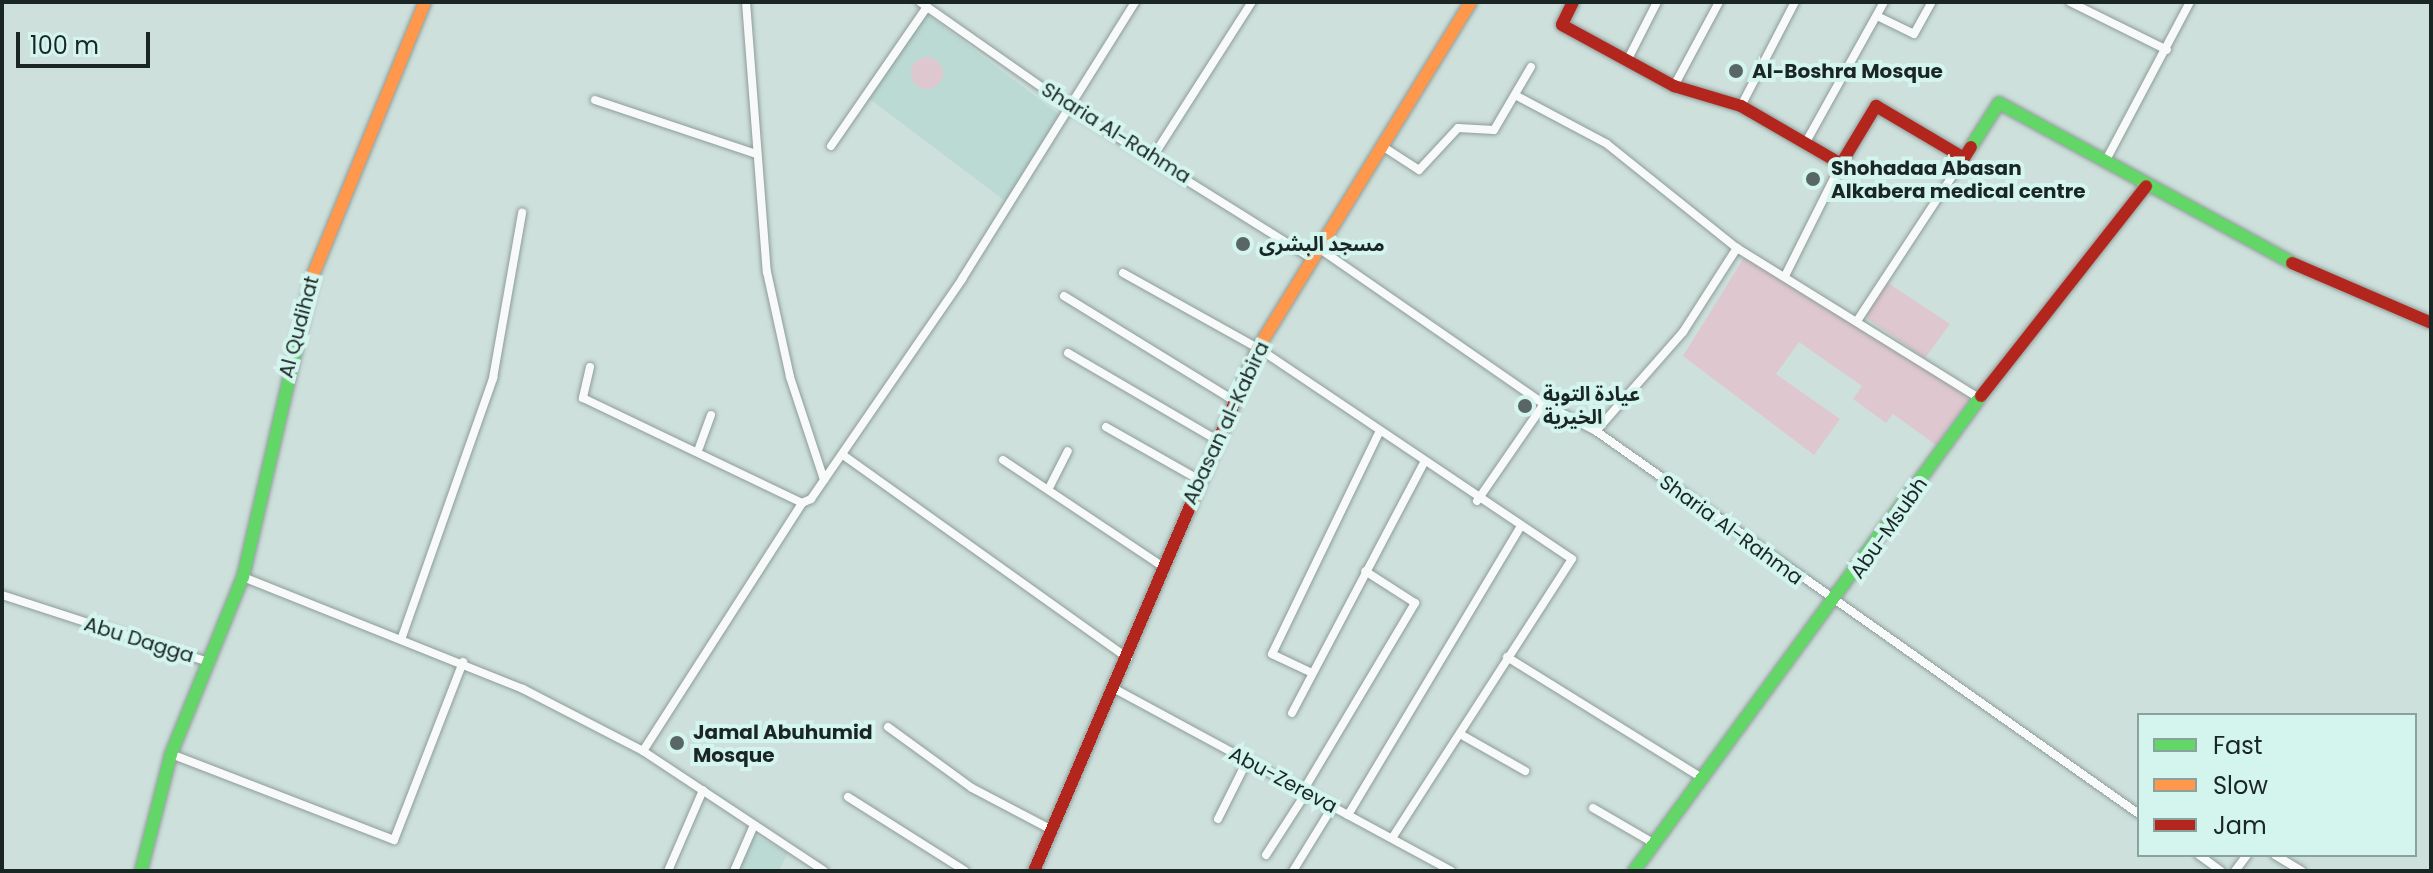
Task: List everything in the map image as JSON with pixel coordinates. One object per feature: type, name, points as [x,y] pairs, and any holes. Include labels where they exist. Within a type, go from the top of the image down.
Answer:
[{"type":"street","name":"Al Qudihat","points":[[205,661],[243,577],[280,396],[321,246],[425,2]]},
{"type":"street","points":[[746,2],[756,154],[778,330],[824,480]]},
{"type":"street","points":[[643,751],[802,503],[843,455],[1074,110],[1135,2]]},
{"type":"street","points":[[1154,155],[1252,2]]},
{"type":"street","name":"Abasan al-Kabira","points":[[1034,871],[1128,658],[1215,439],[1258,348],[1471,2]]},
{"type":"street","points":[[1573,2],[1562,25],[1674,86],[1741,106],[1841,164]]},
{"type":"street","points":[[1628,59],[1657,2]]},
{"type":"street","points":[[1674,86],[1719,2]]},
{"type":"street","points":[[1741,106],[1795,2]]},
{"type":"street","points":[[1806,142],[1884,2]]},
{"type":"street","points":[[1877,16],[1914,34],[1932,2]]},
{"type":"street","points":[[2070,2],[2167,50]]},
{"type":"street","points":[[2106,160],[2190,2]]},
{"type":"street","points":[[831,146],[923,5]]},
{"type":"street","name":"Sharia Al-Rahma","points":[[923,5],[1074,110],[1317,255],[1544,404],[1596,431],[1834,606],[2137,813]]},
{"type":"street","points":[[1382,146],[1419,170],[1458,128],[1494,130],[1531,67]]},
{"type":"street","points":[[1515,95],[1607,144],[1737,248],[1859,318],[1979,398]]},
{"type":"street","points":[[595,100],[756,154]]},
{"type":"street","points":[[1859,318],[1999,103],[2326,282],[2431,323]]},
{"type":"street","points":[[1785,276],[1841,164],[1876,106],[1964,158]]},
{"type":"street","name":"Abu-Msubh","points":[[1634,871],[1834,606],[1979,398],[2146,186]]},
{"type":"street","points":[[402,637],[493,378],[522,213]]},
{"type":"street","points":[[1596,431],[1683,332],[1737,248]]},
{"type":"street","points":[[1123,273],[1258,348],[1477,501],[1572,559],[1392,838]]},
{"type":"street","points":[[1064,296],[1233,400]]},
{"type":"street","points":[[1068,353],[1215,439]]},
{"type":"street","points":[[590,367],[583,398],[699,448],[802,503]]},
{"type":"street","points":[[1477,501],[1544,404]]},
{"type":"street","points":[[699,448],[711,415]]},
{"type":"street","points":[[1106,427],[1198,479]]},
{"type":"street","points":[[1310,672],[1272,654],[1379,433]]},
{"type":"street","points":[[1050,486],[1068,451]]},
{"type":"street","points":[[843,455],[1128,658]]},
{"type":"street","points":[[1003,460],[1050,486],[1162,566]]},
{"type":"street","points":[[1292,713],[1310,672],[1424,463]]},
{"type":"street","points":[[1348,815],[1520,528]]},
{"type":"street","points":[[1266,855],[1415,603],[1365,571]]},
{"type":"street","points":[[243,577],[463,662],[643,751],[824,871]]},
{"type":"street","name":"Abu Dagga","points":[[2,595],[205,661],[171,754],[141,871]]},
{"type":"street","points":[[1507,657],[1702,778]]},
{"type":"street","points":[[171,754],[394,840],[463,662]]},
{"type":"street","name":"Abu-Zereva","points":[[1115,689],[1392,838],[1437,868],[1451,871]]},
{"type":"street","points":[[888,727],[972,788],[1052,830]]},
{"type":"street","points":[[1460,734],[1525,771]]},
{"type":"street","points":[[1218,819],[1247,761]]},
{"type":"street","points":[[668,871],[703,790]]},
{"type":"street","points":[[848,797],[965,871]]},
{"type":"street","points":[[1293,871],[1333,806]]},
{"type":"street","points":[[1593,808],[1655,844]]},
{"type":"street","points":[[734,871],[754,825]]},
{"type":"street","points":[[2202,857],[2221,871]]},
{"type":"street","points":[[2278,857],[2302,871]]},
{"type":"shaded area","points":[[925,13],[1066,120],[1005,201],[864,94]]},
{"type":"shaded area","points":[[927,57],[938,62],[943,73],[938,84],[927,89],[916,84],[911,73],[916,62]]},
{"type":"shaded area","points":[[1745,256],[1865,324],[1969,399],[1936,445],[1893,414],[1886,423],[1853,399],[1862,386],[1799,342],[1776,374],[1840,419],[1814,455],[1683,356]]},
{"type":"shaded area","points":[[1885,281],[1950,324],[1925,358],[1868,319],[1866,309]]},
{"type":"shaded area","points":[[754,835],[788,853],[779,871],[738,871]]},
{"type":"traffic: fast","points":[[1971,147],[1999,103],[2292,263]]},
{"type":"traffic: fast","points":[[141,871],[171,754],[243,577],[313,275]]},
{"type":"traffic: fast","points":[[1634,871],[1981,396]]},
{"type":"traffic: slow","points":[[313,275],[425,2]]},
{"type":"traffic: slow","points":[[1239,392],[1258,348],[1471,2]]},
{"type":"traffic: jam","points":[[1573,2],[1562,25],[1674,86],[1741,106],[1841,164],[1876,106],[1964,158],[1971,147]]},
{"type":"traffic: jam","points":[[1981,396],[2146,186]]},
{"type":"traffic: jam","points":[[2292,263],[2431,323]]},
{"type":"traffic: jam","points":[[1034,871],[1239,392]]},
{"type":"place","name":"Al-Boshra Mosque","points":[[1736,71]]},
{"type":"place","name":"Shohadaa Abasan Alkabera medical centre","points":[[1813,179]]},
{"type":"place","name":"مسجد البشرى","points":[[1243,244]]},
{"type":"place","name":"عيادة التوبة الخيرية","points":[[1525,406]]},
{"type":"place","name":"Jamal Abuhumid Mosque","points":[[677,743]]}]
